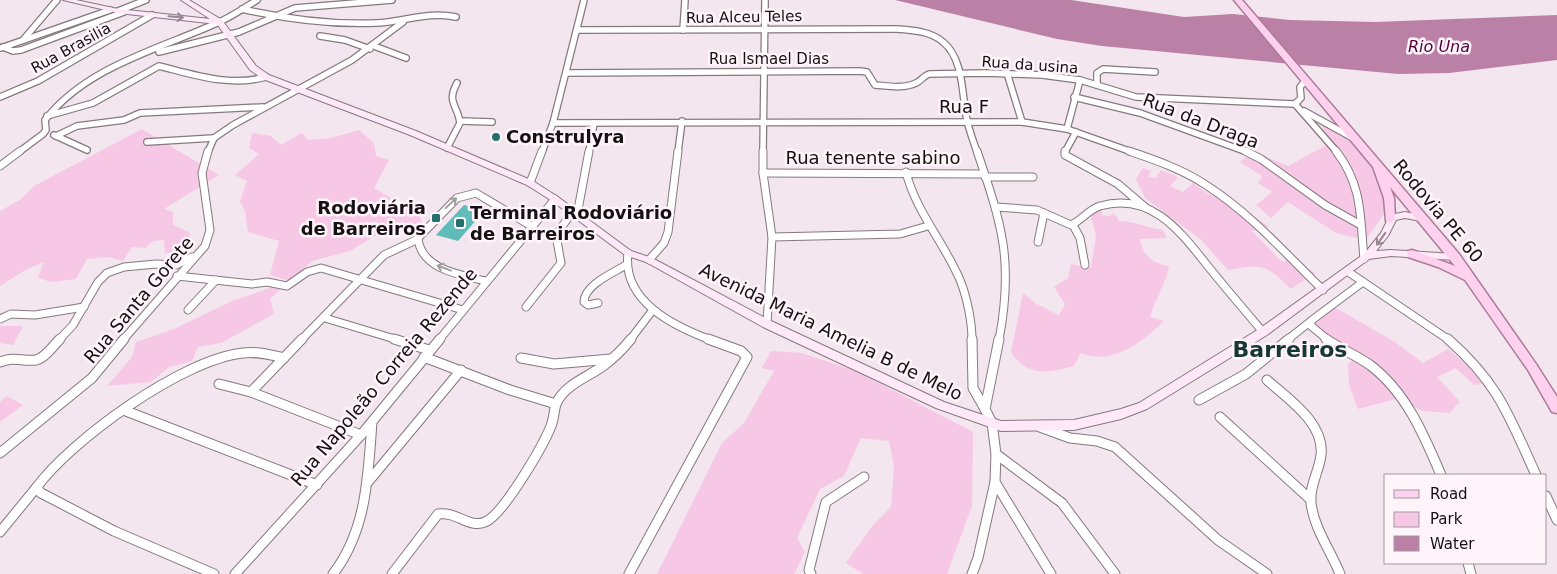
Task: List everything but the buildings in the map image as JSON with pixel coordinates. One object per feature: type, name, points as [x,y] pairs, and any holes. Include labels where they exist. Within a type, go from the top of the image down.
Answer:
[{"type":"main road","name":"Rodovia PE 60","points":[[1241,3],[1421,218],[1456,257],[1557,407]]},
{"type":"main road","points":[[1378,166],[1389,198],[1390,219]]},
{"type":"main road","points":[[1412,254],[1442,264],[1471,279]]},
{"type":"street","points":[[22,40],[57,0]]},
{"type":"street","points":[[66,0],[110,10],[219,22]]},
{"type":"street","points":[[2,48],[21,50],[146,0]]},
{"type":"street","points":[[184,0],[219,22],[254,68],[266,78]]},
{"type":"street","points":[[45,132],[44,122],[59,102],[94,78],[219,22],[256,0]]},
{"type":"street","points":[[145,55],[228,35],[302,6],[392,0]]},
{"type":"street","points":[[530,183],[541,160],[553,123],[584,0]]},
{"type":"street","points":[[683,30],[685,0]]},
{"type":"street","points":[[765,0],[763,173],[772,237],[767,324]]},
{"type":"street","points":[[242,9],[273,16],[325,22],[403,22],[439,14],[456,17]]},
{"type":"street","points":[[2,48],[110,10]]},
{"type":"street","name":"Rua Brasilia","points":[[0,97],[38,81],[152,15]]},
{"type":"street","points":[[147,142],[214,138],[233,125],[299,90],[372,47],[403,22]]},
{"type":"street","name":"Rua Alceu Teles","points":[[576,30],[889,28],[911,31],[935,38],[946,44],[959,73],[968,122],[996,207],[1006,259],[1005,307],[985,409]]},
{"type":"street","points":[[320,36],[345,40],[406,58]]},
{"type":"street","points":[[47,116],[92,103],[159,66],[217,81],[248,82],[266,78]]},
{"type":"street","points":[[1097,85],[1097,73],[1103,69],[1155,72]]},
{"type":"street","name":"Rua Ismael Dias","points":[[567,73],[863,71],[869,74],[875,85],[888,87],[917,84],[926,74],[959,73]]},
{"type":"street","name":"Rua da usina","points":[[959,73],[1007,73],[1080,80],[1116,93],[1157,99],[1298,107]]},
{"type":"street","points":[[1007,73],[1022,122]]},
{"type":"street","name":"Avenida Maria Amelia B de Melo","points":[[266,78],[447,148],[530,183],[556,199],[628,253],[649,260],[767,324],[940,405],[992,423],[1012,427],[1040,427],[1096,421],[1143,406],[1263,332],[1323,290],[1365,257],[1385,234],[1390,219]]},
{"type":"street","points":[[1298,107],[1301,98],[1300,87],[1305,79]]},
{"type":"street","points":[[1067,129],[1074,96],[1080,80]]},
{"type":"street","points":[[447,148],[460,121],[451,99],[452,91],[457,83]]},
{"type":"street","name":"Rua da Draga","points":[[1074,96],[1140,113],[1242,149],[1261,159],[1325,205],[1360,224]]},
{"type":"street","points":[[56,136],[77,126],[124,120],[140,113],[268,107]]},
{"type":"street","points":[[1298,107],[1355,139]]},
{"type":"street","points":[[1298,107],[1336,150],[1355,181],[1358,191],[1365,257],[1386,254],[1456,257]]},
{"type":"street","points":[[460,121],[492,122]]},
{"type":"street","points":[[649,260],[664,243],[668,232],[682,121]]},
{"type":"street","name":"Rua F","points":[[553,123],[682,121],[1022,122],[1067,129],[1166,164],[1207,186],[1249,218],[1323,290]]},
{"type":"street","points":[[526,307],[548,282],[560,263],[561,255],[556,235],[575,213],[594,123]]},
{"type":"street","points":[[45,132],[87,150]]},
{"type":"street","points":[[0,166],[45,132]]},
{"type":"street","points":[[1076,132],[1064,150],[1065,155],[1118,184],[1146,208]]},
{"type":"street","name":"Rua Santa Gorete","points":[[0,453],[92,378],[177,276],[199,254],[210,237],[210,221],[202,173],[204,161],[214,138]]},
{"type":"street","name":"Rua tenente sabino","points":[[763,173],[906,172],[1033,177]]},
{"type":"street","name":"Rua tenente sabino","points":[[906,172],[908,188],[928,226],[956,271],[963,290],[972,330],[973,388],[992,423],[996,454],[995,482],[978,558],[972,574]]},
{"type":"street","points":[[251,392],[389,251],[418,239],[454,199],[470,193],[481,195],[533,227]]},
{"type":"street","name":"Rua Napoleão Correia Rezende","points":[[235,574],[361,435],[486,281],[556,199]]},
{"type":"street","points":[[1073,225],[1086,211],[1096,207],[1118,204],[1146,208],[1155,212],[1184,233],[1263,332]]},
{"type":"street","points":[[996,207],[1033,209],[1066,224],[1073,225]]},
{"type":"street","points":[[1038,242],[1044,213]]},
{"type":"street","points":[[1390,219],[1402,215],[1421,218]]},
{"type":"street","points":[[1073,225],[1080,238],[1086,265]]},
{"type":"street","points":[[772,237],[900,234],[928,226]]},
{"type":"street","points":[[418,239],[419,251],[429,261],[445,270],[486,281]]},
{"type":"street","points":[[628,253],[627,274],[633,286],[652,311],[692,334],[741,351],[746,355],[747,360],[629,574]]},
{"type":"street","points":[[0,362],[11,358],[33,360],[43,357],[65,335],[84,307],[100,278],[107,273],[124,267],[156,264],[176,265],[199,254]]},
{"type":"street","points":[[598,303],[588,305],[584,302],[584,297],[594,286],[626,265]]},
{"type":"street","points":[[177,276],[252,284],[267,282],[288,286],[307,272],[321,268],[463,310]]},
{"type":"street","points":[[1347,271],[1443,334],[1474,363],[1498,395],[1536,474]]},
{"type":"street","points":[[188,310],[216,280]]},
{"type":"street","points":[[1199,400],[1246,374],[1363,282]]},
{"type":"street","points":[[0,319],[11,314],[35,315],[84,307]]},
{"type":"street","points":[[556,404],[576,381],[612,359],[652,311]]},
{"type":"street","points":[[325,318],[427,353],[461,370],[510,390],[556,404]]},
{"type":"street","points":[[1311,321],[1312,327],[1372,366],[1391,385],[1414,420],[1441,474]]},
{"type":"street","points":[[0,532],[36,488],[63,460],[172,378],[234,354],[251,352],[284,358]]},
{"type":"street","points":[[522,358],[554,364],[612,359]]},
{"type":"street","points":[[368,482],[461,370]]},
{"type":"street","points":[[1267,380],[1304,415],[1318,434],[1321,454],[1313,480],[1311,500],[1317,521],[1340,574]]},
{"type":"street","points":[[219,384],[251,392],[361,435]]},
{"type":"street","points":[[392,574],[438,514],[447,512],[478,525],[485,524],[496,515],[550,428],[558,411],[556,404]]},
{"type":"street","points":[[126,411],[317,485]]},
{"type":"street","points":[[1220,417],[1311,500]]},
{"type":"street","points":[[333,574],[346,561],[351,549],[368,482],[372,422]]},
{"type":"street","points":[[1040,427],[1065,436],[1097,441],[1115,447],[1218,540],[1267,574]]},
{"type":"street","points":[[996,454],[1062,503],[1115,574]]},
{"type":"street","points":[[811,574],[809,570],[826,502],[864,476]]},
{"type":"street","points":[[995,482],[1051,574]]},
{"type":"street","points":[[36,488],[41,493],[114,530],[214,574]]},
{"type":"street","points":[[1547,498],[1557,520]]},
{"type":"green space","points":[[1318,114],[1340,128],[1372,164],[1386,203],[1385,212],[1366,240],[1336,233],[1288,202],[1271,218],[1256,205],[1272,192],[1258,183],[1262,176],[1240,162],[1253,151],[1288,166],[1332,142],[1324,132]]},
{"type":"green space","points":[[142,129],[219,175],[164,209],[173,212],[173,225],[189,232],[191,242],[177,252],[165,253],[164,240],[153,241],[145,248],[132,247],[123,261],[108,257],[87,259],[76,279],[50,282],[38,277],[44,262],[27,269],[0,286],[0,211],[20,200],[34,186]]},
{"type":"green space","points":[[359,130],[374,143],[376,156],[389,160],[374,188],[391,198],[381,207],[399,206],[418,210],[422,224],[401,227],[396,223],[350,251],[312,261],[290,281],[270,275],[279,241],[248,232],[245,211],[240,201],[247,181],[235,175],[259,154],[249,148],[252,133],[271,136],[281,145],[302,133],[308,140],[331,138]]},
{"type":"green space","points":[[1143,168],[1151,171],[1148,177],[1156,178],[1161,170],[1178,177],[1170,186],[1183,192],[1193,183],[1207,193],[1244,209],[1269,227],[1252,231],[1282,262],[1290,259],[1315,273],[1291,289],[1269,270],[1263,268],[1249,267],[1228,270],[1200,239],[1145,198],[1136,179]]},
{"type":"green space","points":[[1102,207],[1102,215],[1109,216],[1114,213],[1119,221],[1163,230],[1167,238],[1140,239],[1143,250],[1149,258],[1169,266],[1150,317],[1164,321],[1137,344],[1116,354],[1093,356],[1081,353],[1074,366],[1056,370],[1039,371],[1024,366],[1011,352],[1023,293],[1035,303],[1059,315],[1065,304],[1054,287],[1068,278],[1071,264],[1091,268],[1096,236],[1091,217],[1094,211]]},
{"type":"green space","points":[[290,281],[270,299],[274,314],[221,343],[198,347],[192,361],[169,367],[151,382],[107,386],[132,357],[136,342],[174,329],[232,301]]},
{"type":"green space","points":[[1334,307],[1395,342],[1423,363],[1448,349],[1488,383],[1474,385],[1456,368],[1437,377],[1460,402],[1449,413],[1422,411],[1400,398],[1358,409],[1349,385],[1348,364],[1357,356],[1313,324]]},
{"type":"green space","points":[[0,326],[23,326],[13,345],[0,343]]},
{"type":"green space","points":[[771,351],[802,353],[856,371],[973,432],[972,506],[947,574],[863,574],[846,563],[872,526],[891,507],[894,466],[889,441],[861,438],[844,476],[820,489],[797,538],[805,552],[794,574],[657,574],[722,443],[744,423],[774,371],[762,368]]},
{"type":"green space","points":[[7,396],[23,405],[0,422],[0,402]]},
{"type":"water","name":"Rio Una","points":[[895,0],[1071,0],[1184,17],[1233,14],[1290,20],[1375,22],[1557,15],[1557,60],[1449,73],[1398,74],[1102,46],[1057,39]]},
{"type":"place","name":"Construlyra","points":[[496,137]]},
{"type":"place","name":"Rodoviária de Barreiros","points":[[436,218]]},
{"type":"place","name":"Terminal Rodoviário de Barreiros","points":[[460,223]]},
{"type":"district","name":"Barreiros","points":[[1290,349]]}]
